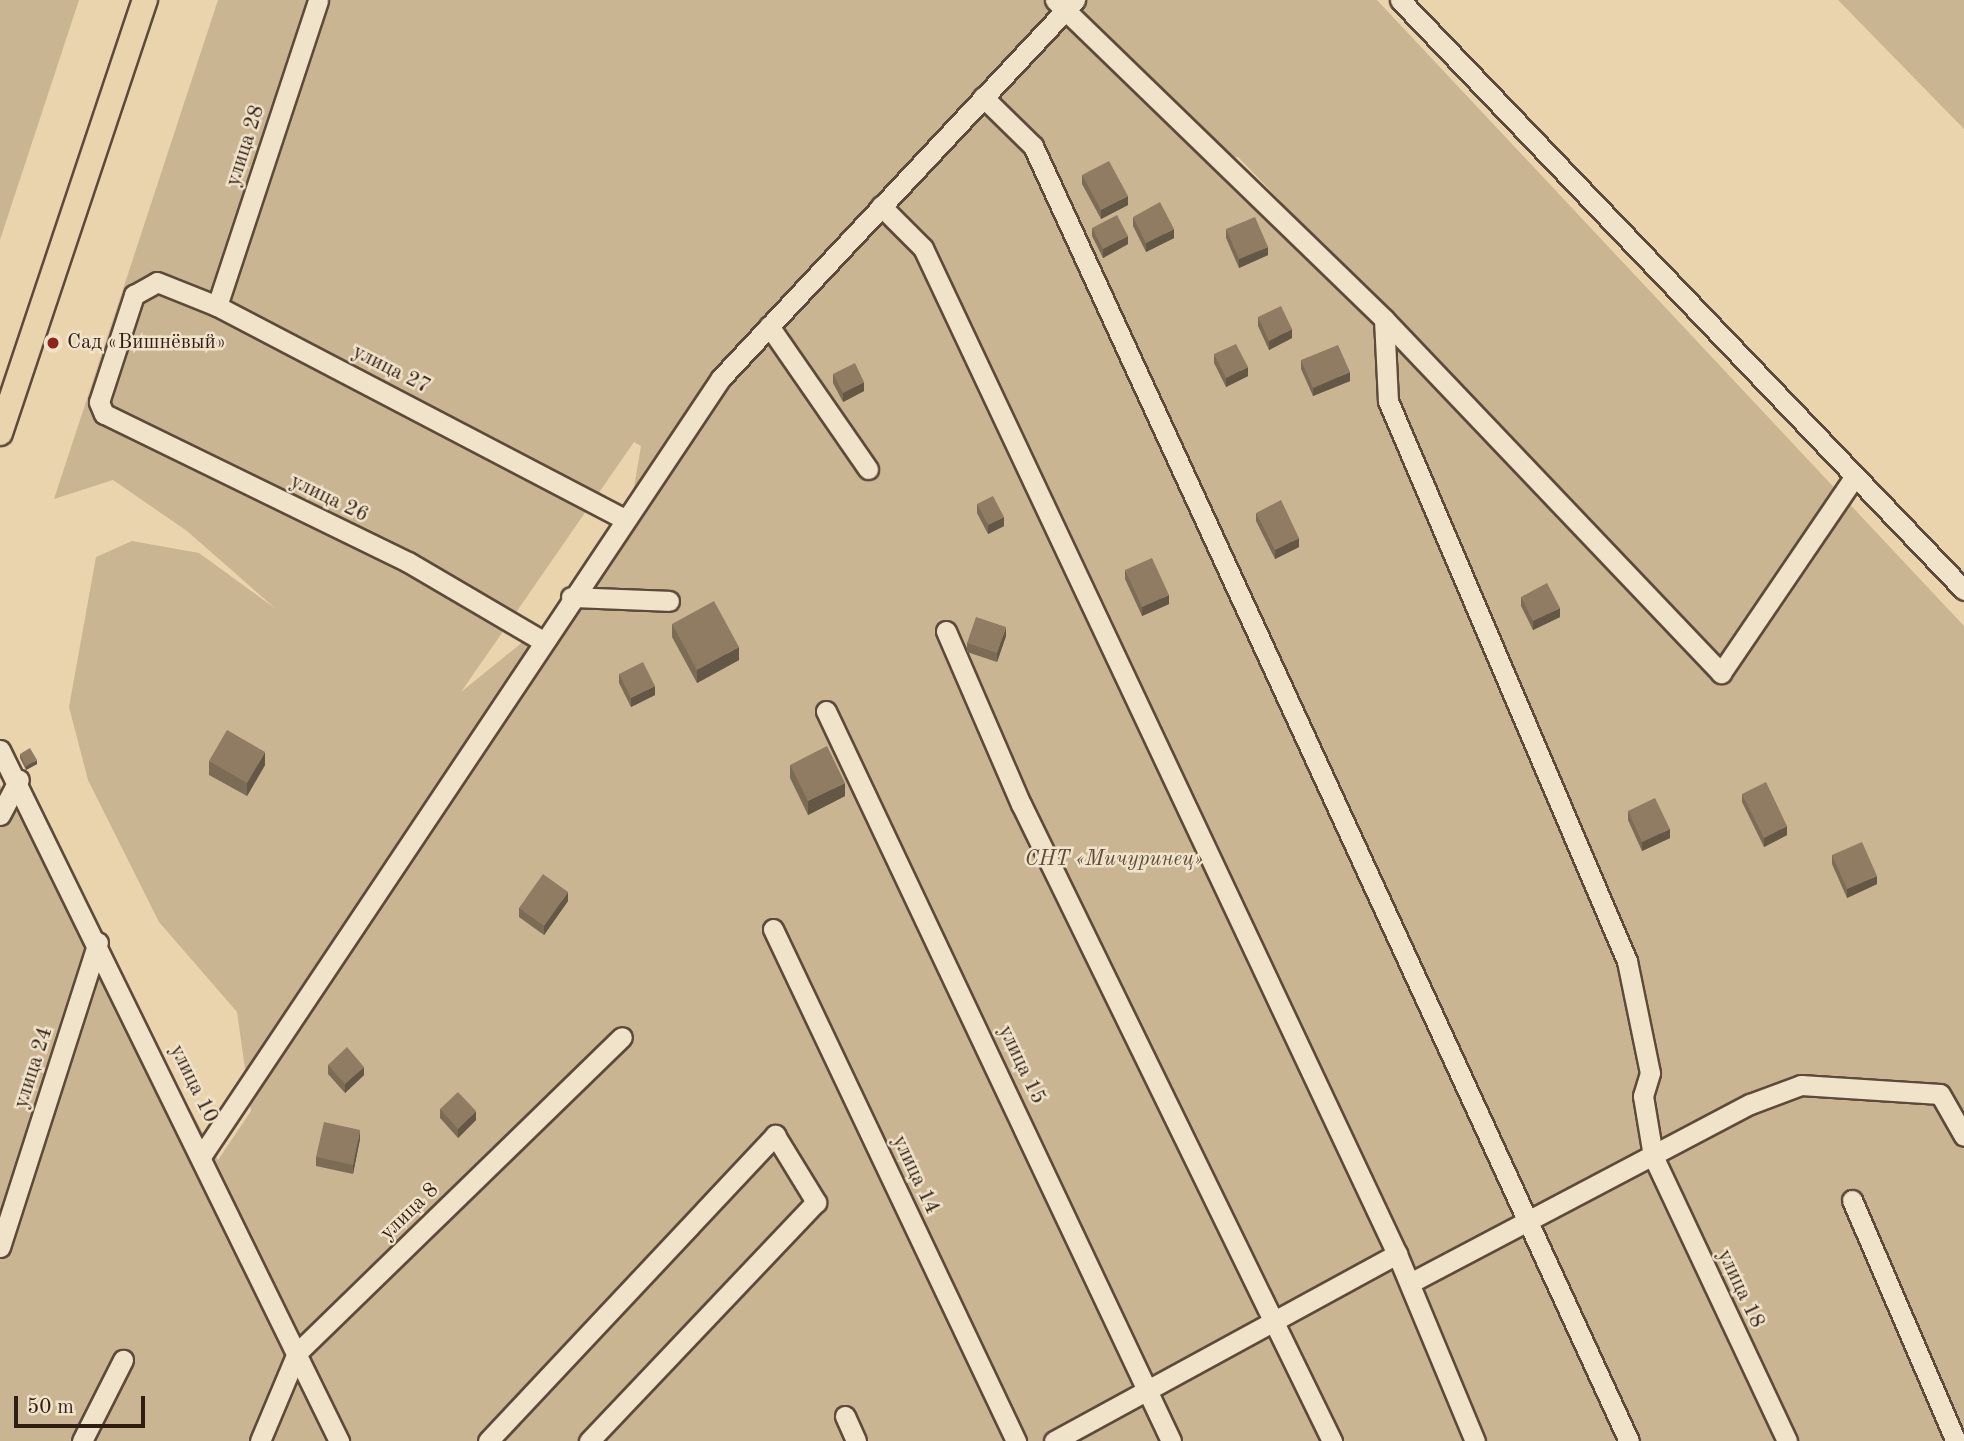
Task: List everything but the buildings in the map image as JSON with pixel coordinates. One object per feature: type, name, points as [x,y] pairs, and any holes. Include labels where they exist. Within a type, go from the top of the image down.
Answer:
[{"type":"main road","points":[[0,433],[145,0]]},
{"type":"street","name":"улица 28","points":[[217,306],[318,0]]},
{"type":"street","points":[[1400,0],[1964,590]]},
{"type":"street","points":[[202,1155],[541,640],[721,378],[983,97],[1065,3],[1384,319],[1721,673],[1855,476]]},
{"type":"street","points":[[983,97],[1033,146],[1527,1225],[1629,1441]]},
{"type":"street","points":[[881,206],[923,248],[1398,1254],[1475,1441]]},
{"type":"street","name":"улица 27","points":[[99,402],[134,295],[157,282],[217,306],[625,519]]},
{"type":"street","name":"улица 18","points":[[1384,319],[1388,401],[1627,961],[1650,1073],[1643,1096],[1653,1156],[1787,1441]]},
{"type":"street","points":[[769,326],[868,468]]},
{"type":"street","name":"улица 26","points":[[99,402],[111,419],[408,562],[541,640]]},
{"type":"street","points":[[571,597],[669,601]]},
{"type":"street","points":[[946,631],[1021,804],[1332,1441]]},
{"type":"street","name":"улица 15","points":[[826,711],[1171,1441]]},
{"type":"street","name":"улица 10","points":[[0,750],[19,780],[340,1441]]},
{"type":"street","points":[[0,814],[19,780]]},
{"type":"street","name":"улица 14","points":[[773,929],[1016,1441]]},
{"type":"street","name":"улица 24","points":[[0,1247],[98,942]]},
{"type":"street","name":"улица 8","points":[[260,1441],[298,1353],[622,1037]]},
{"type":"street","points":[[1410,1283],[1527,1225],[1750,1104],[1801,1085],[1940,1094],[1964,1136]]},
{"type":"street","points":[[488,1441],[775,1135],[816,1202],[589,1441]]},
{"type":"street","points":[[1852,1200],[1956,1441]]},
{"type":"street","points":[[1054,1441],[1272,1319],[1398,1254]]},
{"type":"street","points":[[82,1441],[123,1360]]},
{"type":"street","points":[[845,1416],[856,1441]]},
{"type":"green space","points":[[0,0],[79,0],[0,240]]},
{"type":"green space","name":"СНТ «Мичуринец»","points":[[218,0],[1377,0],[1964,626],[1964,1441],[0,1441],[0,785],[98,942],[218,1160],[251,1111],[237,1012],[159,922],[88,780],[69,707],[96,557],[132,541],[199,553],[276,609],[187,531],[113,480],[54,499]],"holes":[[[1238,157],[1367,291],[1233,158]],[[634,442],[641,446],[624,546],[603,577],[461,692]]]},
{"type":"green space","points":[[1838,0],[1964,0],[1964,129]]},
{"type":"place","name":"Сад «Вишнёвый»","points":[[53,343]]}]
